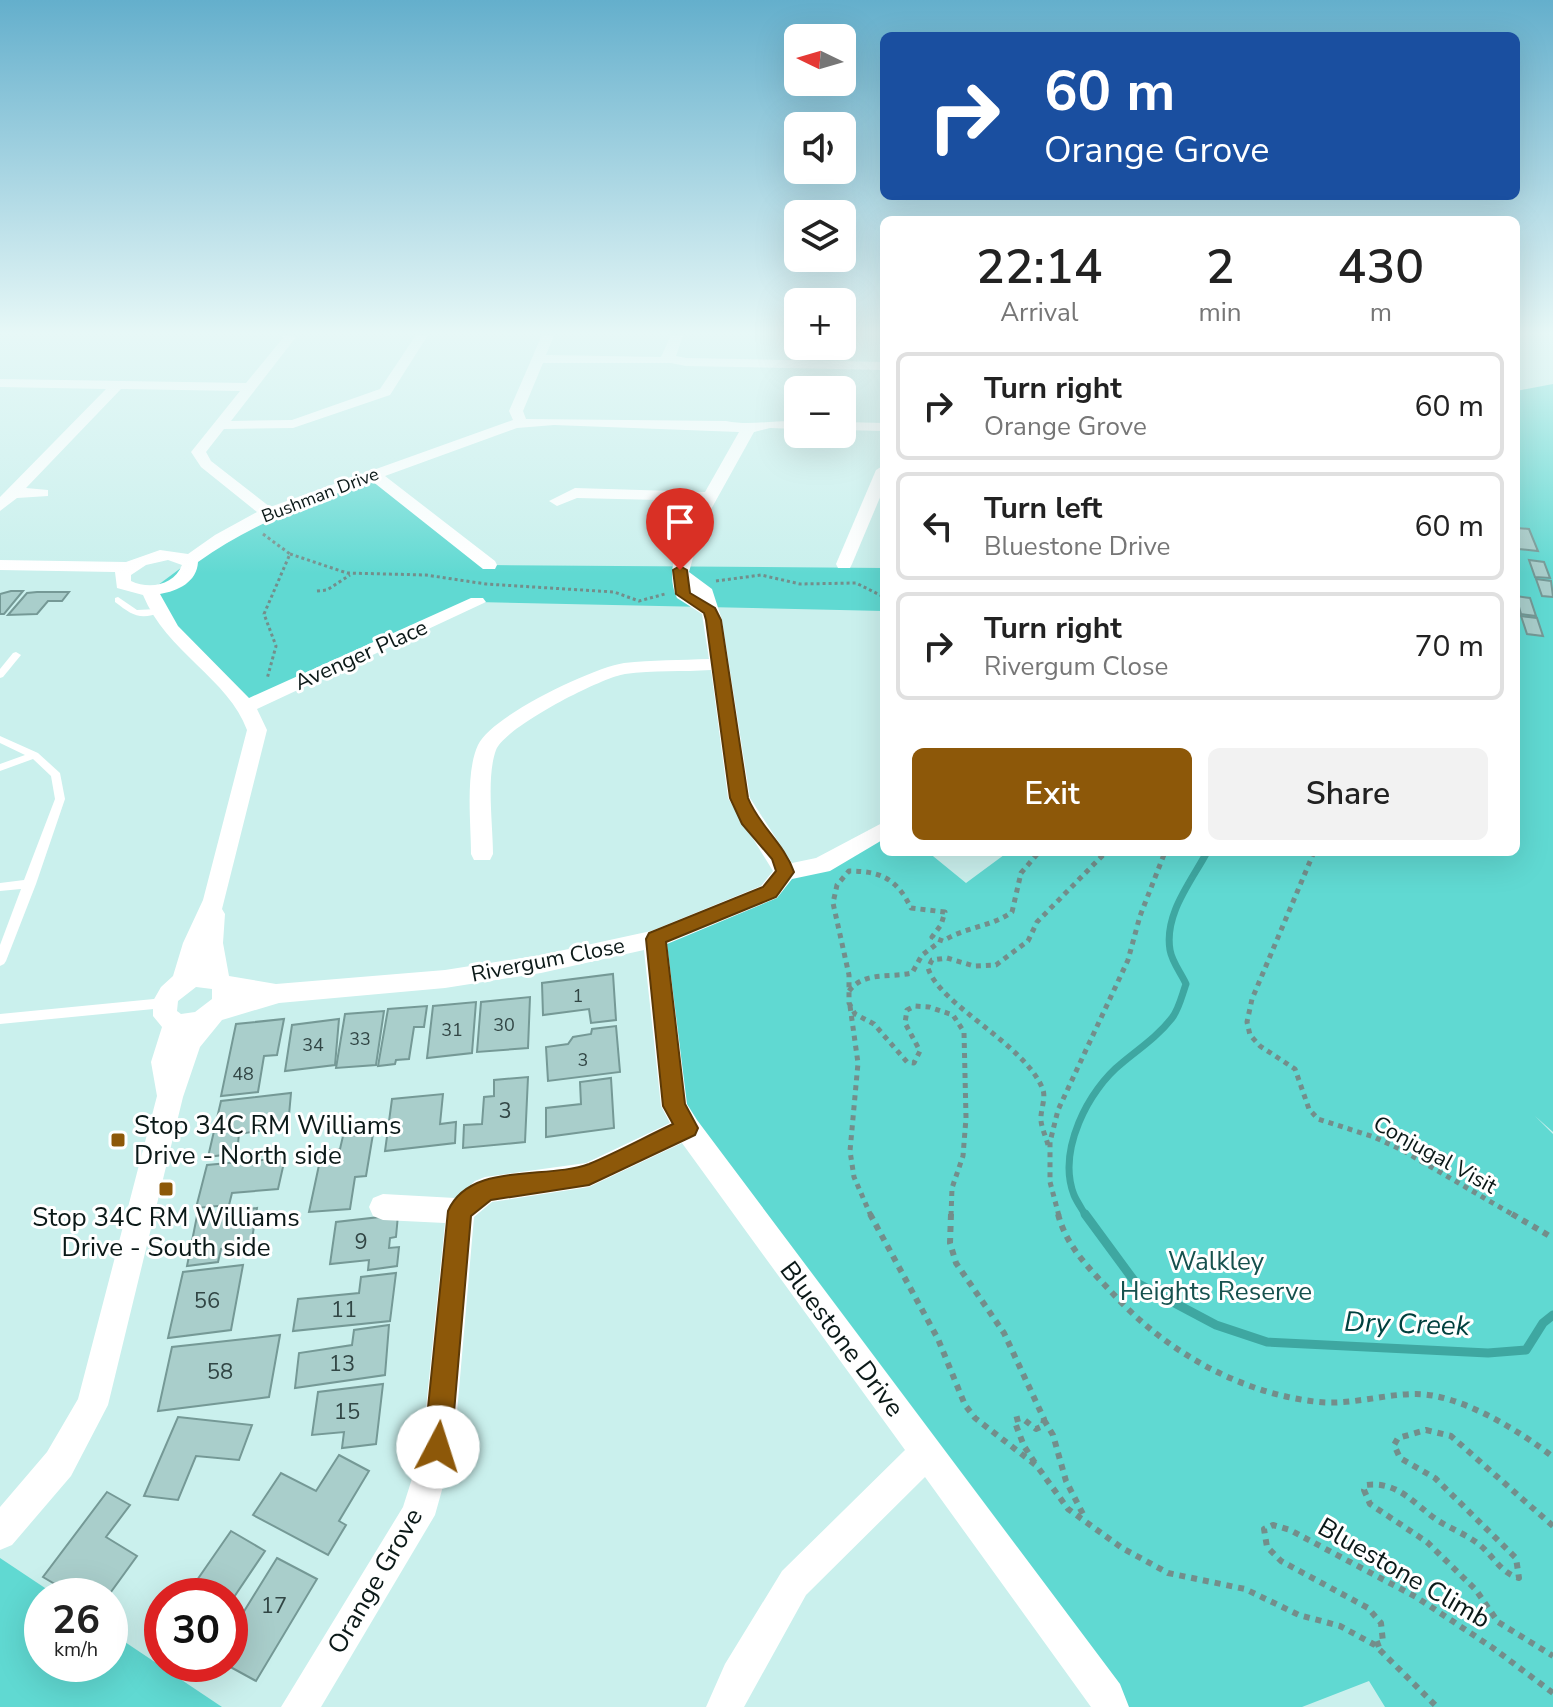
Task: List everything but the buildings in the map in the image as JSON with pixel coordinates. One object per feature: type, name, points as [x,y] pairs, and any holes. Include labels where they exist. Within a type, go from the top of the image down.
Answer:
[{"type":"street","points":[[0,506],[88,415]]},
{"type":"street","points":[[227,415],[198,452],[206,464],[268,513]]},
{"type":"street","points":[[219,425],[293,424],[320,415]]},
{"type":"street","points":[[518,415],[521,423]]},
{"type":"street","name":"Bushman Drive","points":[[182,558],[268,513],[521,423],[726,425],[746,429],[784,424]]},
{"type":"street","points":[[856,426],[880,427]]},
{"type":"street","points":[[710,611],[682,583],[680,570],[688,538],[747,435],[746,429]]},
{"type":"street","points":[[373,474],[489,565]]},
{"type":"street","points":[[844,564],[880,479]]},
{"type":"street","points":[[13,493],[43,493]]},
{"type":"street","points":[[557,501],[575,493],[712,497]]},
{"type":"street","points":[[0,573],[125,573],[153,556],[182,558],[189,574],[173,585],[150,591],[126,587],[125,573]]},
{"type":"street","points":[[0,565],[125,573]]},
{"type":"street","points":[[682,583],[700,586],[710,611],[739,798],[748,820],[780,857],[785,872]]},
{"type":"street","points":[[162,617],[173,585]]},
{"type":"street","points":[[150,591],[168,629],[246,707],[256,724],[256,737],[214,900],[195,943],[184,982]]},
{"type":"street","name":"Avenger Place","points":[[246,707],[477,602]]},
{"type":"street","points":[[482,854],[482,762],[488,744],[503,727],[592,678],[623,669],[720,664]]},
{"type":"street","name":"Rivergum Close","points":[[212,1014],[279,993],[500,971],[655,939],[769,892],[785,872],[822,865],[880,831]]},
{"type":"street","points":[[0,1533],[59,1464],[92,1405],[170,1097],[189,1042],[224,1002],[211,943],[214,900]]},
{"type":"street","name":"Bluestone Drive","points":[[655,939],[674,1106],[687,1128],[1107,1697],[1110,1707]]},
{"type":"street","points":[[170,1097],[164,1062],[171,992],[184,982],[201,977],[221,983]]},
{"type":"street","name":"Rivergum Close","points":[[221,983],[279,993]]},
{"type":"street","points":[[170,1013],[193,1023],[212,1014]]},
{"type":"street","points":[[383,1207],[460,1211],[485,1190],[589,1175],[687,1128]]},
{"type":"street","name":"Orange Grove","points":[[300,1707],[418,1515],[438,1447],[460,1211]]},
{"type":"street","points":[[725,1707],[738,1677],[794,1583],[926,1453]]},
{"type":"lane","points":[[118,600],[135,613],[162,617]]},
{"type":"lane","points":[[0,675],[16,655]]},
{"type":"lane","points":[[0,739],[34,755],[56,775],[60,799],[0,961]]},
{"type":"lane","points":[[0,768],[34,755]]},
{"type":"lane","points":[[0,887],[30,884]]},
{"type":"lane","points":[[0,1019],[170,1013]]},
{"type":"path","points":[[242,525],[258,530],[290,554],[352,573],[426,575],[486,584],[614,592],[639,601],[682,583]]},
{"type":"path","points":[[277,693],[266,682],[279,651],[277,636],[264,614],[290,554]]},
{"type":"path","points":[[317,591],[327,590],[352,573]]},
{"type":"path","points":[[700,586],[761,575],[800,584],[856,583],[880,595]]},
{"type":"path","points":[[848,993],[860,979],[912,973],[922,955],[933,944],[954,933],[971,927],[993,926],[1012,912],[1021,873],[1036,856]]},
{"type":"path","points":[[1050,1152],[1041,1121],[1044,1092],[1034,1075],[989,1028],[932,981],[928,968],[932,960],[947,958],[974,966],[996,965],[1028,941],[1037,922],[1102,856]]},
{"type":"path","points":[[1163,856],[1140,916],[1128,960],[1058,1110],[1050,1152],[1050,1182],[1061,1225],[1077,1255],[1162,1341],[1212,1370],[1255,1387],[1319,1402],[1374,1400],[1418,1394],[1470,1407],[1527,1436],[1553,1457]]},
{"type":"path","name":"Conjugal Visit","points":[[1312,856],[1252,999],[1247,1022],[1250,1035],[1260,1046],[1295,1069],[1309,1109],[1318,1119],[1374,1137],[1402,1150],[1553,1238]]},
{"type":"path","points":[[943,941],[932,937],[941,925],[945,912],[941,909],[911,908],[902,889],[894,882],[869,871],[849,871],[837,885],[833,903],[849,975],[849,1003],[858,1063],[850,1137],[854,1177],[881,1239],[938,1339],[965,1405],[997,1438],[1037,1466]]},
{"type":"path","points":[[849,1003],[855,1014],[874,1024],[907,1062],[914,1063],[920,1051],[905,1023],[907,1010],[915,1006],[929,1007],[953,1015],[960,1023],[966,1051],[966,1118],[963,1156],[952,1188],[950,1243],[956,1263],[1004,1333],[1053,1435],[1066,1481],[1088,1524]]},
{"type":"path","points":[[1044,1419],[1043,1426],[1036,1429],[1022,1418],[1014,1420],[1024,1446],[1037,1466],[1068,1509],[1088,1524],[1122,1548],[1168,1573],[1245,1589],[1299,1615],[1340,1626],[1375,1645],[1437,1707]]},
{"type":"path","name":"Bluestone Climb","points":[[1553,1526],[1459,1443],[1434,1431],[1398,1438],[1394,1445],[1396,1452],[1400,1458],[1435,1478],[1516,1558],[1519,1578],[1505,1571],[1478,1543],[1436,1519],[1409,1495],[1377,1483],[1366,1485],[1364,1490],[1370,1504],[1427,1542],[1476,1590],[1498,1622],[1553,1656]]},
{"type":"path","name":"Bluestone Climb","points":[[1375,1645],[1383,1642],[1384,1633],[1373,1614],[1340,1591],[1270,1552],[1264,1543],[1264,1529],[1273,1525],[1290,1530],[1400,1588],[1493,1648],[1553,1693]]},
{"type":"green space","name":"Walkley Heights Reserve","points":[[1520,415],[1553,415],[1553,1132],[1535,1116],[1553,1134],[1553,1707],[1385,1707],[1369,1681],[1302,1707],[1110,1707],[674,1106],[655,939],[880,831],[880,856],[933,856],[966,883],[1003,856],[1520,856]]},
{"type":"green space","points":[[373,474],[489,565],[880,568],[880,611],[477,602],[250,711],[166,622],[150,591],[221,538]]},
{"type":"green space","points":[[0,1558],[30,1578],[24,1578],[24,1682],[128,1682],[128,1644],[144,1655],[144,1682],[185,1682],[222,1707],[0,1707]]},
{"type":"waterway","name":"Dry Creek","points":[[1086,1216],[1074,1195],[1070,1178],[1073,1141],[1087,1105],[1109,1075],[1160,1031],[1177,1010],[1186,984],[1171,954],[1171,924],[1180,899],[1205,856]]},
{"type":"waterway","name":"Dry Creek","points":[[1085,1214],[1135,1282],[1216,1325],[1267,1342],[1488,1353],[1526,1350],[1543,1323],[1553,1315]]},
{"type":"place","name":"Stop 34C RM Williams Drive - North side","points":[[118,1140]]},
{"type":"place","name":"Stop 34C RM Williams Drive - South side","points":[[166,1189]]},
{"type":"route","points":[[438,1447],[460,1211],[485,1190],[589,1175],[687,1128],[674,1106],[655,939],[769,892],[785,872],[780,857],[748,820],[739,798],[713,620],[710,611],[683,594],[680,570]]}]
